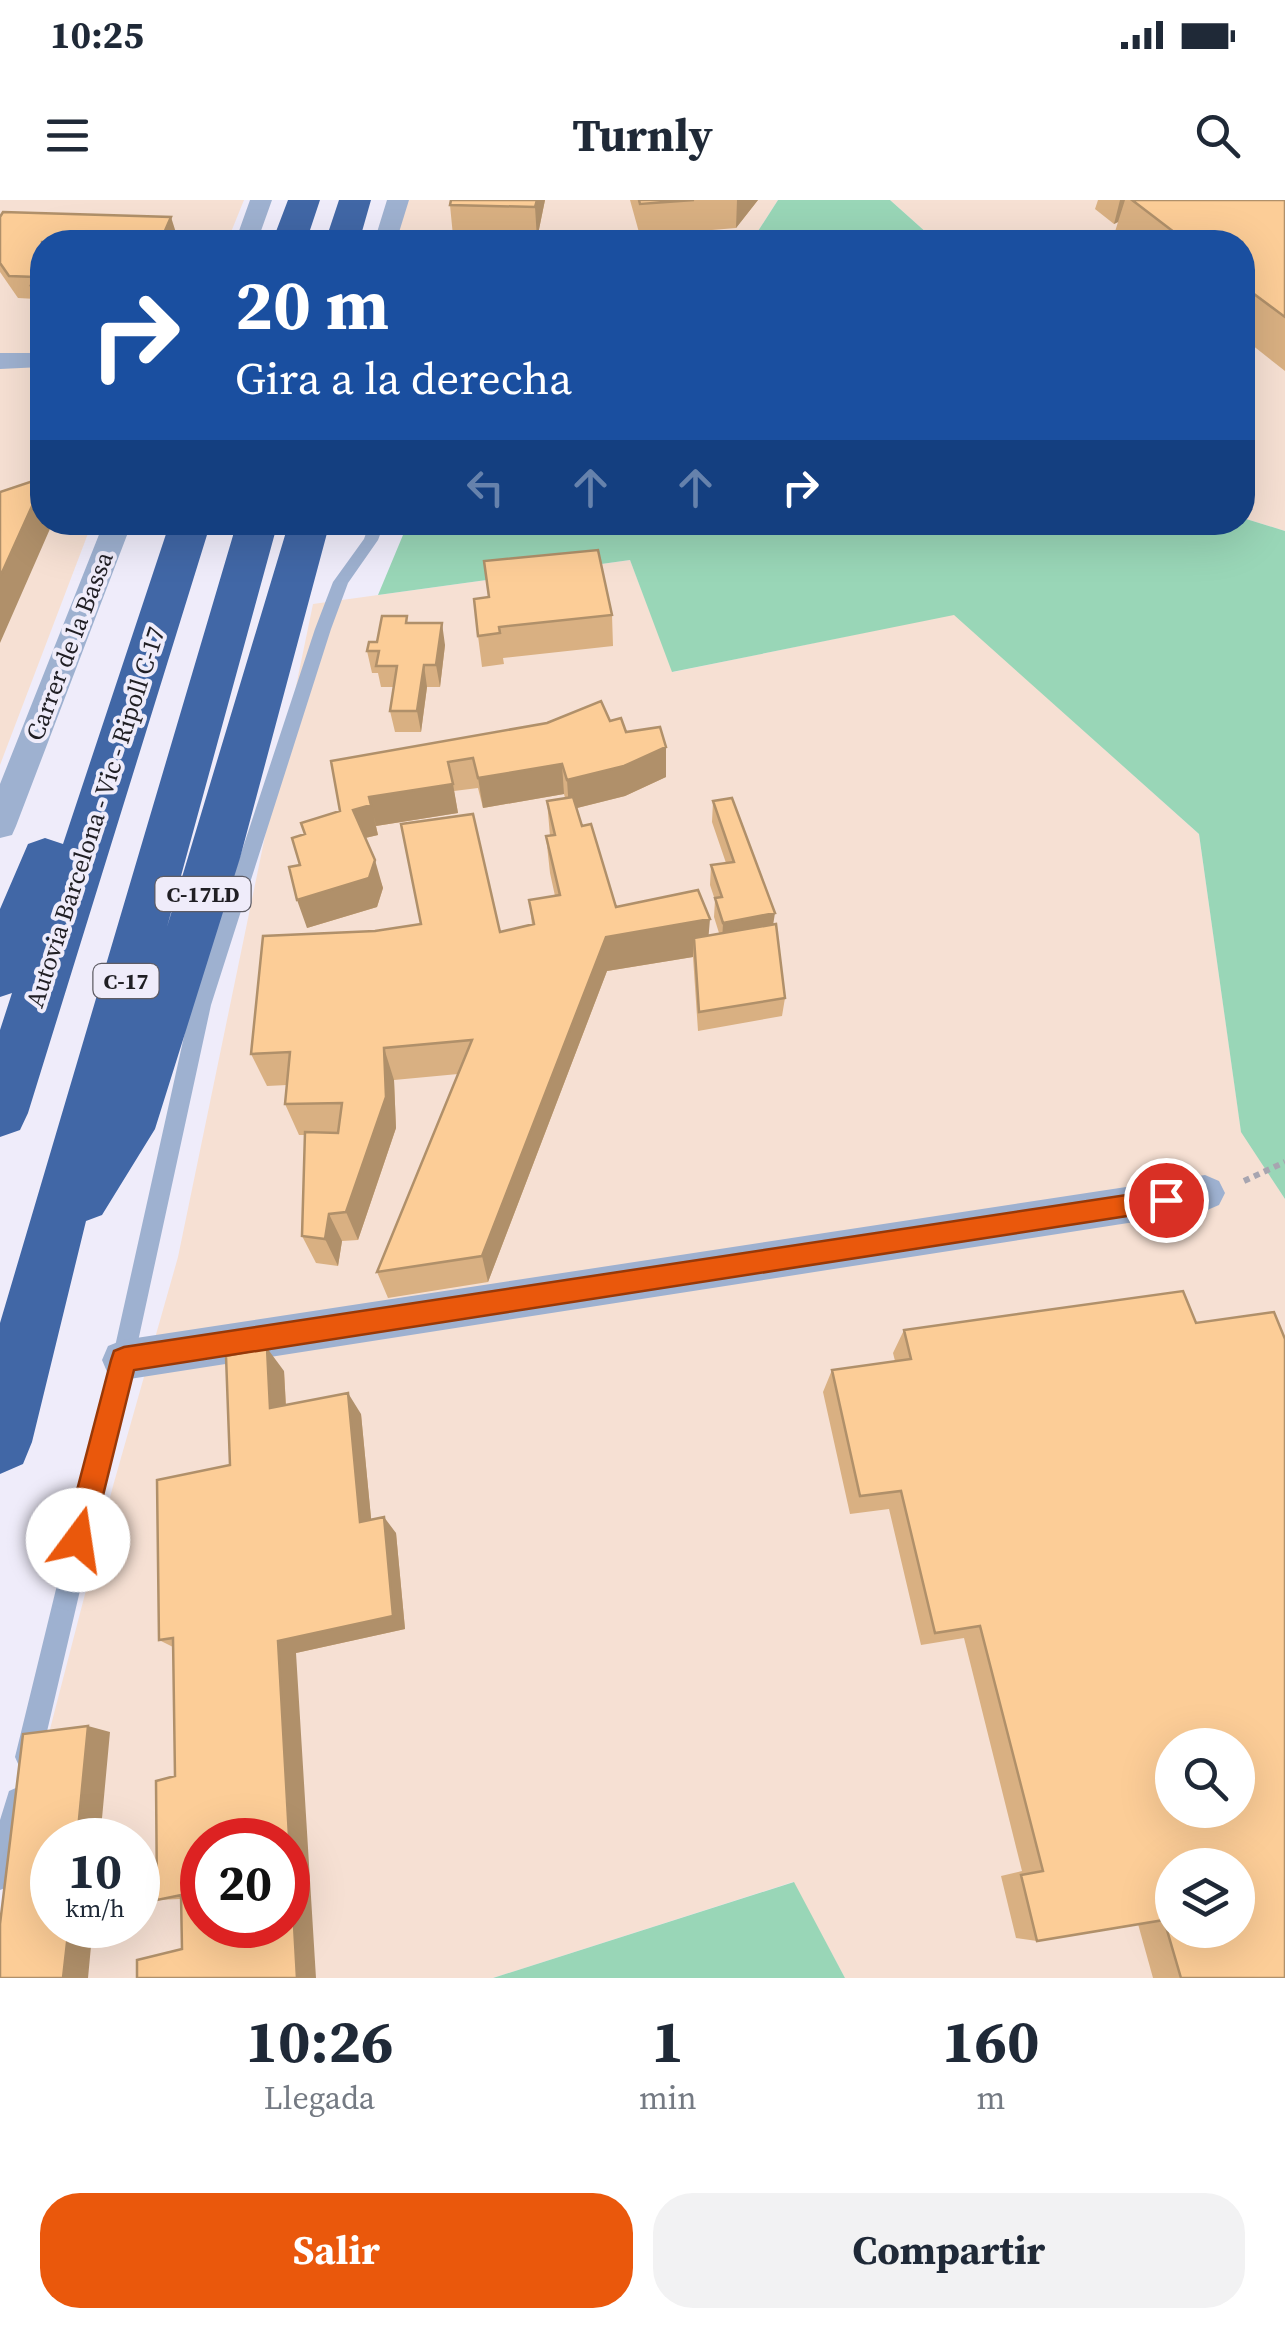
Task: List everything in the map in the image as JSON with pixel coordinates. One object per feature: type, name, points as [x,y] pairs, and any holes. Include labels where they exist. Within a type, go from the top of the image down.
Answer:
[{"type":"highway","points":[[293,230],[304,200]]},
{"type":"highway","points":[[346,230],[355,200]]},
{"type":"highway","name":"Autovia Barcelona - Vic - Ripoll C-17","points":[[0,1112],[186,535]]},
{"type":"highway","name":"C-17","points":[[0,1442],[50,1246],[254,535]]},
{"type":"highway","name":"C-17LD","points":[[50,1246],[127,1128],[215,858],[306,535]]},
{"type":"highway","points":[[0,976],[82,757],[141,626],[175,567]]},
{"type":"street","points":[[250,230],[261,200]]},
{"type":"street","points":[[389,230],[398,200]]},
{"type":"street","points":[[0,361],[30,360]]},
{"type":"street","name":"Carrer de la Bassa","points":[[0,826],[113,535]]},
{"type":"street","points":[[124,1360],[1205,1194]]},
{"type":"lane","points":[[0,1876],[124,1360],[201,1004],[323,629],[341,582],[374,535]]},
{"type":"shaded area","points":[[0,200],[244,200],[232,230],[30,230],[30,535],[87,535],[0,765]]},
{"type":"shaded area","points":[[402,200],[778,200],[759,230],[393,230]]},
{"type":"shaded area","points":[[890,200],[1285,200],[1285,531],[1255,522],[1255,230],[924,230]]},
{"type":"shaded area","points":[[630,560],[673,672],[954,614],[1199,834],[1241,1131],[1285,1199],[1285,1978],[845,1978],[793,1882],[493,1978],[0,1978],[0,1922],[113,1486],[178,1257],[313,604]]},
{"type":"green space","points":[[778,200],[890,200],[924,230],[759,230]]},
{"type":"green space","points":[[1255,522],[1285,531],[1285,1199],[1241,1132],[1199,834],[954,615],[672,672],[630,560],[378,595],[403,535],[1255,535]]},
{"type":"green space","points":[[794,1882],[845,1978],[493,1978]]},
{"type":"building","points":[[451,200],[537,200],[535,207],[450,205]]},
{"type":"building","points":[[639,200],[694,200],[640,204]]},
{"type":"building","points":[[1132,200],[1285,200],[1285,317],[1255,295],[1255,230],[1171,230]]},
{"type":"building","points":[[3,212],[171,217],[165,230],[30,230],[30,277],[9,276],[0,263]]},
{"type":"building","points":[[30,482],[30,511],[0,577],[0,492]]},
{"type":"building","points":[[598,550],[612,615],[499,627],[500,633],[478,636],[474,599],[489,597],[484,561]]},
{"type":"building","points":[[382,616],[407,616],[406,623],[442,623],[436,665],[424,665],[417,711],[390,711],[397,666],[376,666],[379,651],[367,651],[369,642],[377,642]]},
{"type":"building","points":[[601,701],[610,721],[621,718],[626,732],[660,727],[666,747],[624,766],[567,780],[562,764],[478,778],[473,758],[448,762],[453,784],[369,797],[371,805],[353,810],[375,860],[369,878],[297,900],[289,867],[300,865],[292,838],[305,834],[301,823],[340,811],[331,761],[547,723]]},
{"type":"building","points":[[573,797],[582,826],[591,824],[616,907],[698,890],[710,919],[606,937],[482,1256],[377,1272],[472,1040],[384,1048],[386,1097],[346,1212],[329,1214],[325,1239],[302,1236],[305,1132],[338,1133],[342,1103],[285,1104],[290,1052],[251,1054],[263,936],[375,931],[421,924],[401,824],[473,814],[500,932],[534,924],[529,900],[560,895],[546,836],[555,835],[547,801]]},
{"type":"building","points":[[732,798],[775,913],[723,923],[715,898],[722,897],[711,865],[734,862],[713,801]]},
{"type":"building","points":[[776,924],[785,998],[699,1012],[694,938]]},
{"type":"building","points":[[1183,1291],[1196,1323],[1274,1312],[1285,1339],[1285,1978],[1181,1978],[1172,1948],[1255,1948],[1255,1848],[1155,1848],[1155,1921],[1037,1941],[1021,1875],[1043,1871],[980,1626],[935,1633],[901,1491],[860,1496],[832,1370],[911,1359],[904,1330]]},
{"type":"building","points":[[267,1348],[270,1408],[348,1393],[360,1522],[384,1517],[393,1616],[278,1641],[288,1818],[180,1818],[180,1895],[160,1899],[156,1781],[175,1776],[173,1638],[159,1640],[157,1480],[230,1465],[226,1356]]},
{"type":"building","points":[[88,1726],[79,1818],[30,1818],[30,1948],[66,1948],[63,1978],[0,1978],[0,1924],[23,1734]]},
{"type":"building","points":[[295,1948],[297,1978],[137,1978],[137,1960],[182,1949]]},
{"type":"route","points":[[78,1540],[124,1360],[1166,1200]]}]
